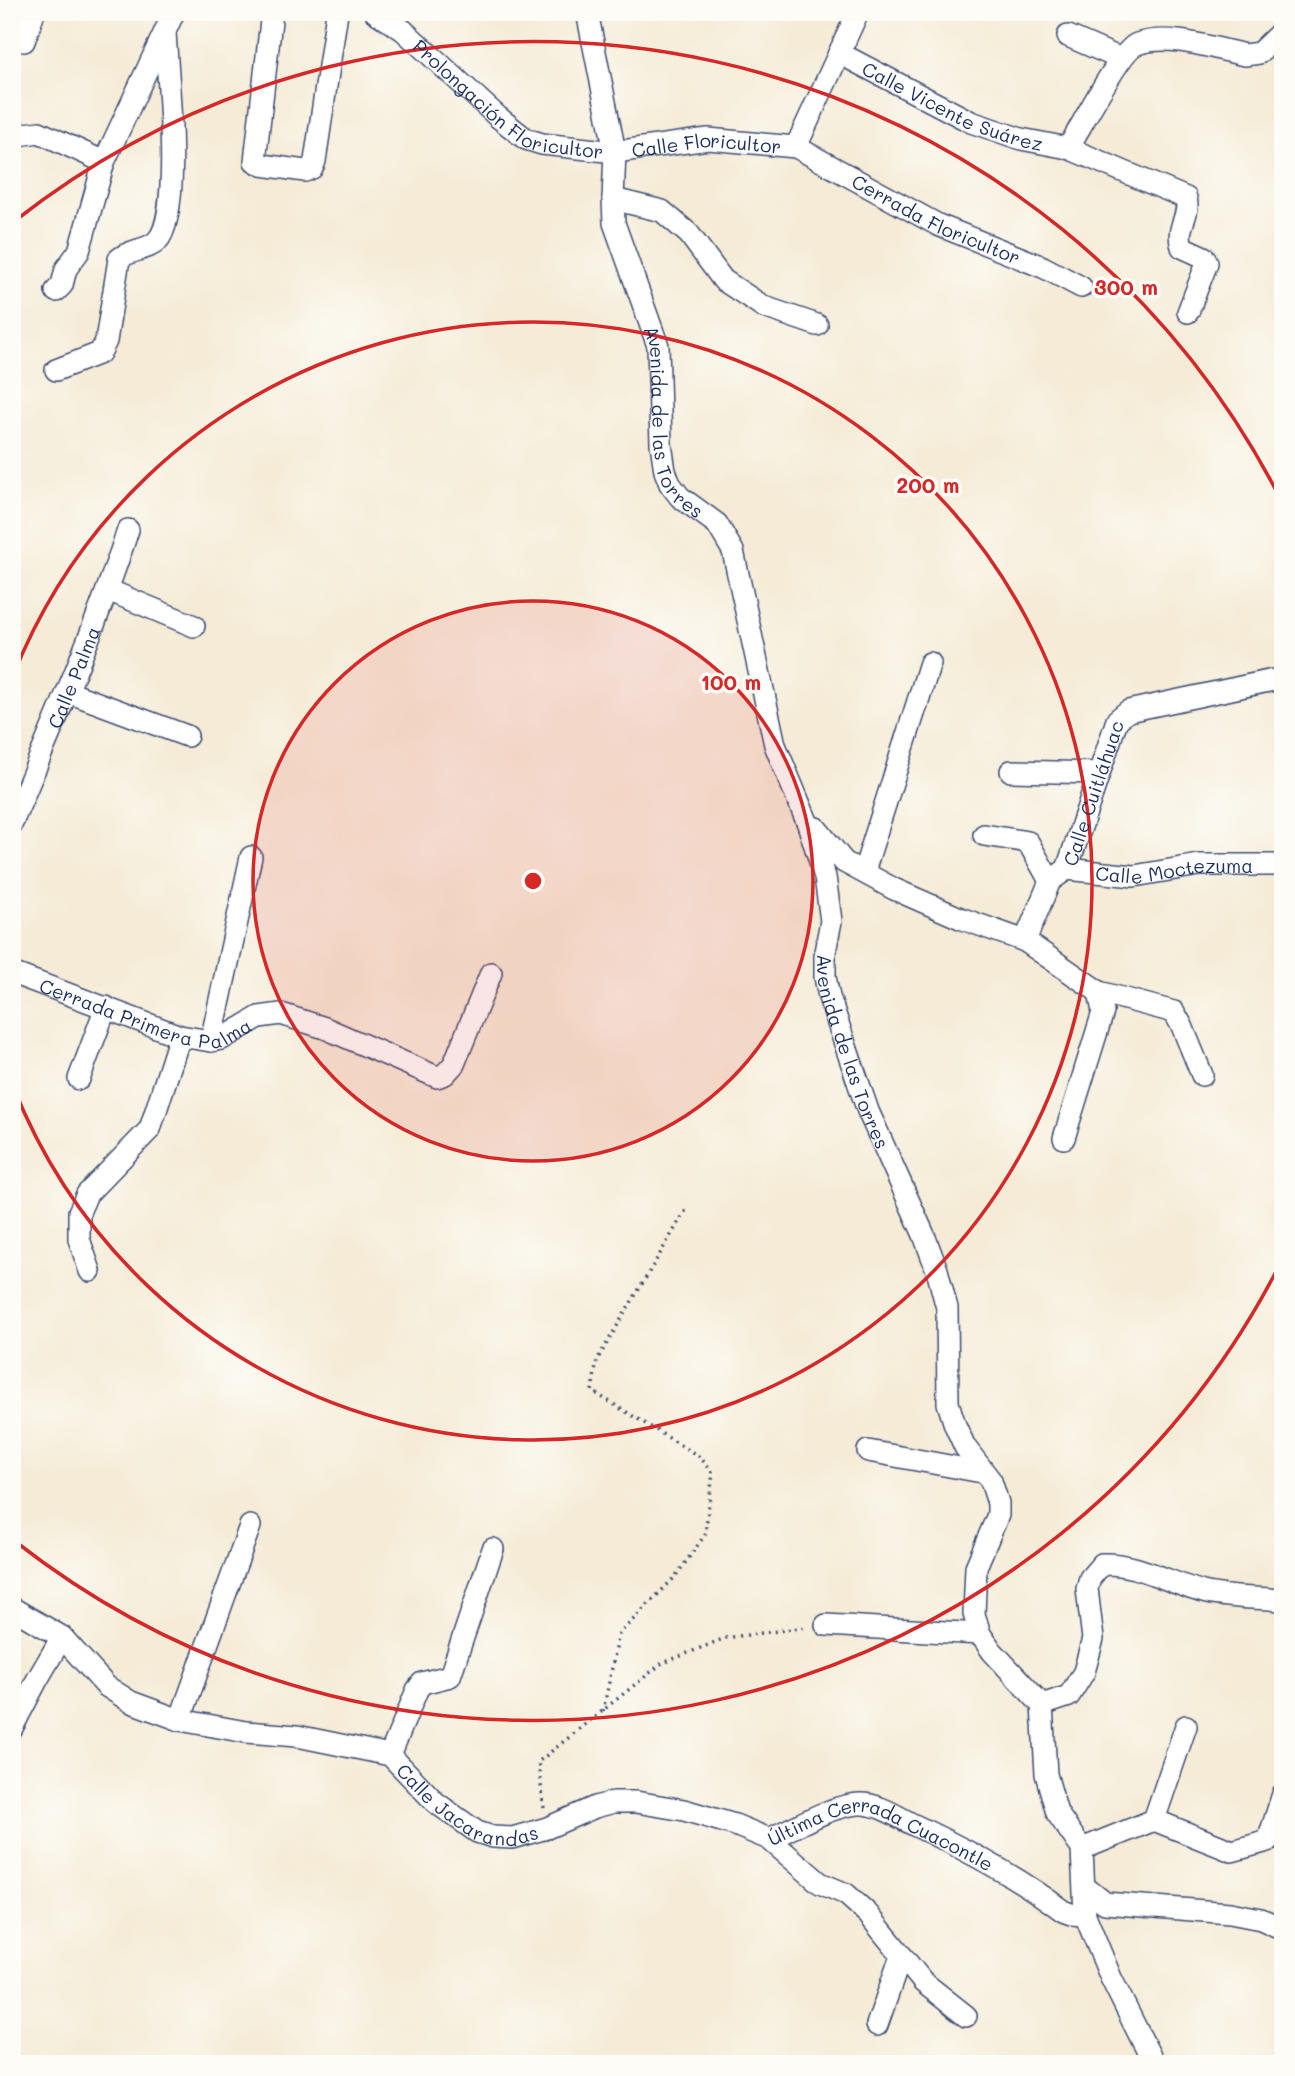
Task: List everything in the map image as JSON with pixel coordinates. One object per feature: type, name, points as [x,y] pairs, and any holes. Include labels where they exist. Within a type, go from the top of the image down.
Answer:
[{"type":"street","points":[[24,41],[34,12]]},
{"type":"street","points":[[272,12],[255,161],[262,165],[306,171],[312,168],[315,161],[337,12]]},
{"type":"street","name":"Prolongación Floricultor","points":[[375,12],[403,30],[498,117],[526,139],[542,144],[615,152]]},
{"type":"street","name":"Avenida de las Torres","points":[[587,12],[615,152],[614,223],[658,346],[661,444],[665,471],[670,484],[680,497],[717,524],[733,551],[772,733],[808,824],[830,904],[831,921],[825,952],[825,977],[829,997],[869,1111],[937,1270],[947,1308],[948,1403],[965,1447],[991,1481],[998,1503],[998,1515],[976,1567],[974,1614],[980,1634],[1006,1667],[1042,1705]]},
{"type":"street","points":[[796,146],[858,12]]},
{"type":"street","points":[[56,291],[62,285],[66,269],[79,251],[104,163],[169,22]]},
{"type":"street","points":[[56,370],[100,353],[106,341],[119,259],[126,253],[155,243],[162,235],[167,220],[172,158],[169,22]]},
{"type":"street","points":[[1068,148],[1121,60],[1134,45],[1158,40],[1245,55],[1259,53],[1283,30]]},
{"type":"street","points":[[1068,36],[1121,60]]},
{"type":"street","name":"Calle Vicente Suárez","points":[[839,53],[971,122],[1021,139],[1068,148],[1186,198],[1188,206],[1178,236],[1182,247],[1204,257],[1207,262],[1188,312]]},
{"type":"street","points":[[12,136],[39,132],[104,163]]},
{"type":"street","name":"Calle Floricultor","points":[[615,152],[708,139],[796,146]]},
{"type":"street","name":"Cerrada Floricultor","points":[[796,146],[938,225],[1043,267],[1081,288]]},
{"type":"street","points":[[613,199],[662,211],[689,234],[723,280],[764,307],[817,325]]},
{"type":"street","name":"Calle Palma","points":[[12,823],[68,692],[128,530]]},
{"type":"street","points":[[108,590],[194,626]]},
{"type":"street","points":[[864,871],[930,663]]},
{"type":"street","name":"Calle Cuitláhuac","points":[[1025,941],[1059,875],[1117,720],[1128,712],[1283,678]]},
{"type":"street","points":[[68,692],[187,736]]},
{"type":"street","points":[[1011,771],[1099,773]]},
{"type":"street","points":[[808,824],[818,829],[844,862],[894,890],[960,918],[1025,941],[1099,992],[1174,1012],[1202,1075]]},
{"type":"street","points":[[984,835],[1028,842],[1059,875]]},
{"type":"street","points":[[212,1041],[251,857]]},
{"type":"street","name":"Calle Moctezuma","points":[[1059,875],[1134,876],[1199,865],[1283,865]]},
{"type":"street","name":"Cerrada Primera Palma","points":[[12,973],[180,1036],[212,1041],[222,1039],[259,1017],[281,1014],[325,1028],[437,1077],[445,1074],[454,1065],[491,973]]},
{"type":"street","points":[[1064,1138],[1102,1012],[1099,992]]},
{"type":"street","points":[[79,1079],[106,1007]]},
{"type":"street","points":[[89,1271],[79,1239],[79,1212],[87,1194],[150,1129],[180,1036]]},
{"type":"street","points":[[868,1451],[982,1472]]},
{"type":"street","points":[[180,1720],[250,1526]]},
{"type":"street","points":[[390,1755],[422,1683],[450,1676],[493,1549]]},
{"type":"street","points":[[1154,2064],[1111,1978],[1085,1915],[1086,1888],[1082,1849],[1057,1813],[1046,1774],[1042,1705],[1069,1696],[1084,1672],[1093,1639],[1087,1589],[1090,1577],[1102,1564],[1114,1563],[1137,1569],[1207,1593],[1283,1600]]},
{"type":"street","name":"Calle Jacarandas","points":[[12,1608],[62,1637],[106,1686],[131,1702],[180,1720],[247,1732],[297,1736],[390,1755],[435,1802],[477,1832],[493,1837],[512,1838],[547,1828]]},
{"type":"street","points":[[826,1625],[980,1634]]},
{"type":"street","points":[[12,1728],[62,1637]]},
{"type":"street","points":[[1154,1820],[1186,1726]]},
{"type":"street","points":[[1082,1849],[1154,1820],[1232,1851],[1268,1841],[1283,1794]]},
{"type":"street","name":"Última Cerrada Cuacontle","points":[[547,1828],[595,1807],[614,1802],[636,1802],[684,1810],[735,1825],[769,1839],[841,1808],[861,1804],[881,1808],[1024,1882],[1063,1911],[1085,1915]]},
{"type":"street","points":[[769,1839],[820,1883],[846,1894],[868,1914],[923,1982],[966,2016]]},
{"type":"street","points":[[1086,1888],[1105,1903],[1230,1913],[1261,1919],[1283,1929]]},
{"type":"street","points":[[877,2025],[901,1956]]},
{"type":"path","points":[[603,1711],[619,1634],[676,1577],[705,1535],[713,1473],[700,1457],[592,1391],[597,1360],[686,1210]]},
{"type":"path","name":"Calle Jacarandas","points":[[547,1828],[538,1762],[661,1664],[725,1637],[826,1625]]}]
